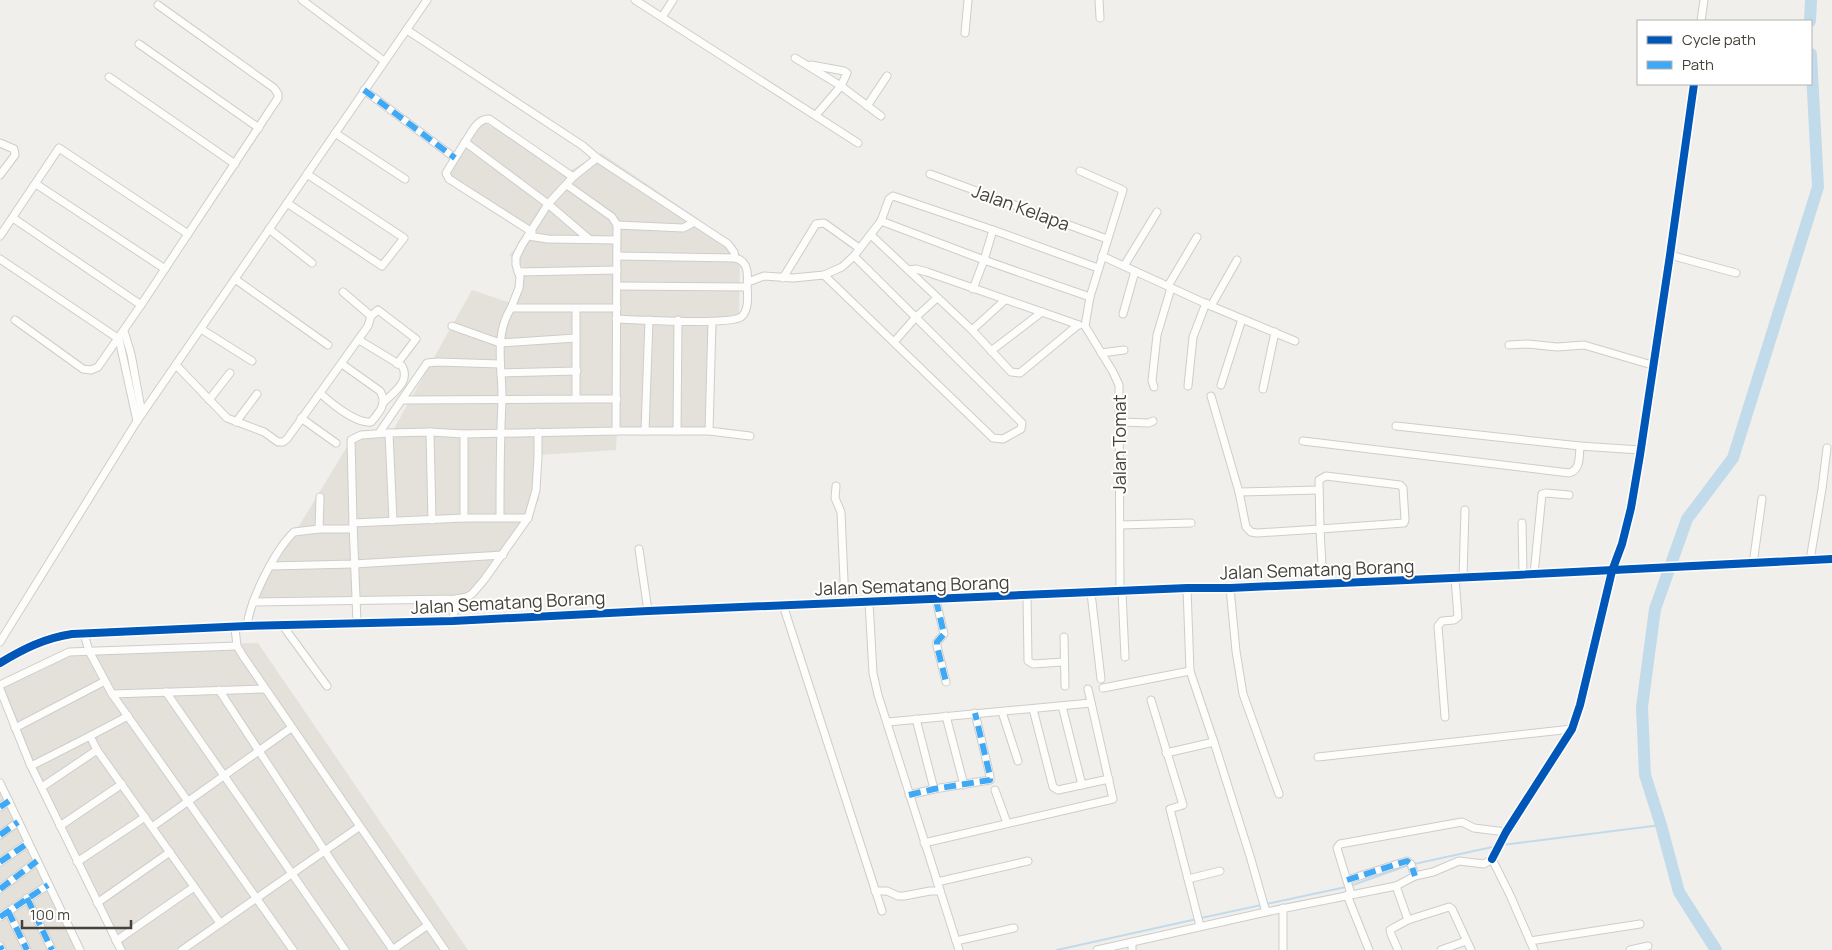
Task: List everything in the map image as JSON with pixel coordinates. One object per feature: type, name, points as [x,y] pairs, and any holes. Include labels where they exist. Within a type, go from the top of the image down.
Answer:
[{"type":"street","points":[[302,0],[384,61]]},
{"type":"street","points":[[635,0],[858,143]]},
{"type":"street","points":[[662,17],[673,0]]},
{"type":"street","points":[[965,33],[968,0],[974,0]]},
{"type":"street","points":[[1099,0],[1100,18]]},
{"type":"street","points":[[1701,20],[1704,0]]},
{"type":"street","points":[[0,642],[137,421],[407,30],[423,1]]},
{"type":"street","points":[[15,320],[87,370],[95,370],[142,305],[278,98],[274,88],[158,5]]},
{"type":"street","points":[[407,30],[728,244],[734,252],[735,258]]},
{"type":"street","points":[[139,44],[259,128]]},
{"type":"street","points":[[795,58],[840,86],[881,116]]},
{"type":"street","points":[[808,65],[844,71],[846,75],[840,86],[816,115]]},
{"type":"street","points":[[867,106],[887,76]]},
{"type":"street","points":[[109,77],[235,164]]},
{"type":"street","points":[[1348,888],[1396,886],[1413,871],[1432,872],[1459,861],[1484,864],[1494,856],[1506,832],[1572,729],[1580,704],[1612,572],[1622,544],[1631,508],[1694,85]]},
{"type":"street","points":[[364,90],[454,158]]},
{"type":"street","points":[[573,177],[489,119],[484,118],[454,158],[446,173],[449,179],[530,234],[548,239],[616,240]]},
{"type":"street","points":[[335,133],[405,179]]},
{"type":"street","points":[[0,142],[14,149],[15,152],[15,155],[0,175]]},
{"type":"street","points":[[466,142],[548,204],[589,239]]},
{"type":"street","points":[[0,236],[60,148],[188,234]]},
{"type":"street","points":[[500,517],[502,400],[500,343],[505,320],[519,288],[516,257],[548,204],[573,177],[597,158]]},
{"type":"street","points":[[871,234],[972,330],[1011,372],[1020,373],[1081,325],[1123,191],[1080,171]]},
{"type":"street","points":[[287,203],[382,266],[404,238],[307,174]]},
{"type":"street","name":"Jalan Kelapa","points":[[933,175],[1107,239]]},
{"type":"street","points":[[36,184],[165,269]]},
{"type":"street","points":[[567,185],[612,217],[617,225],[616,431]]},
{"type":"street","points":[[617,286],[748,284],[764,276],[783,278],[824,275],[842,267],[854,256],[880,221],[889,199],[896,196],[1098,268]]},
{"type":"street","points":[[1124,266],[1157,212]]},
{"type":"street","points":[[13,218],[142,305]]},
{"type":"street","points":[[617,225],[683,228],[691,224],[692,221]]},
{"type":"street","points":[[880,221],[1090,297]]},
{"type":"street","points":[[783,278],[818,223],[826,224],[859,248]]},
{"type":"street","points":[[269,229],[312,263]]},
{"type":"street","points":[[973,289],[993,230]]},
{"type":"street","points":[[1154,387],[1152,381],[1157,335],[1170,287],[1197,238]]},
{"type":"street","points":[[1670,255],[1736,273]]},
{"type":"street","points":[[616,319],[712,322],[740,318],[745,311],[748,284],[743,260],[735,258],[617,256]]},
{"type":"street","points":[[824,275],[993,438],[1003,439],[1021,429],[1022,423],[854,256]]},
{"type":"street","points":[[1102,256],[1295,341]]},
{"type":"street","points":[[0,259],[118,339],[137,421]]},
{"type":"street","points":[[1188,386],[1193,337],[1208,304],[1237,260]]},
{"type":"street","points":[[518,272],[617,270]]},
{"type":"street","points":[[909,270],[919,270],[1081,325]]},
{"type":"street","points":[[1123,314],[1135,271]]},
{"type":"street","points":[[235,279],[328,345]]},
{"type":"street","points":[[343,292],[371,316]]},
{"type":"street","points":[[894,342],[916,317],[937,298]]},
{"type":"street","points":[[972,330],[1005,300]]},
{"type":"street","points":[[511,308],[616,308]]},
{"type":"street","points":[[576,309],[576,399]]},
{"type":"street","points":[[176,365],[227,418],[264,432],[278,442],[283,442],[342,364],[368,326],[371,316],[378,310],[416,339],[397,364]]},
{"type":"street","points":[[991,351],[1042,312]]},
{"type":"street","points":[[1221,385],[1242,319]]},
{"type":"street","points":[[645,431],[649,320]]},
{"type":"street","points":[[677,431],[678,320]]},
{"type":"street","points":[[710,431],[712,322]]},
{"type":"street","name":"Jalan Tomat","points":[[1081,325],[1101,352],[1119,385],[1121,592],[1125,657]]},
{"type":"street","points":[[452,326],[500,343],[576,338]]},
{"type":"street","points":[[201,328],[252,360]]},
{"type":"street","points":[[124,330],[131,354],[142,414]]},
{"type":"street","points":[[1263,389],[1275,332]]},
{"type":"street","points":[[320,392],[342,409],[362,422],[367,423],[377,416],[384,402],[404,382],[405,371],[359,340]]},
{"type":"street","points":[[1509,345],[1528,344],[1565,347],[1584,345],[1652,365]]},
{"type":"street","points":[[1101,352],[1124,350]]},
{"type":"street","points":[[379,433],[427,364],[431,362],[500,364]]},
{"type":"street","points":[[342,364],[380,391],[384,397],[384,402]]},
{"type":"street","points":[[501,373],[576,371]]},
{"type":"street","points":[[209,400],[230,373]]},
{"type":"street","points":[[236,422],[257,394]]},
{"type":"street","points":[[1211,396],[1239,492],[1246,527],[1251,532],[1320,529],[1402,524],[1405,520],[1402,488],[1398,484],[1326,476],[1319,480],[1320,529],[1324,584]]},
{"type":"street","points":[[402,400],[617,399]]},
{"type":"street","points":[[301,418],[336,443]]},
{"type":"street","points":[[1120,422],[1149,423],[1153,421]]},
{"type":"street","points":[[1396,426],[1580,446],[1640,450]]},
{"type":"street","points":[[357,620],[351,440],[379,433],[430,432],[464,434],[710,431],[750,436]]},
{"type":"street","points":[[430,432],[432,520]]},
{"type":"street","points":[[253,602],[357,603],[456,601],[468,597],[503,555],[528,518],[536,490],[538,432]]},
{"type":"street","points":[[389,433],[393,520]]},
{"type":"street","points":[[464,434],[464,518]]},
{"type":"street","points":[[1303,441],[1569,473],[1577,468],[1580,446]]},
{"type":"street","points":[[1811,554],[1827,448]]},
{"type":"street","points":[[836,486],[835,498],[840,512],[844,596]]},
{"type":"street","points":[[1239,492],[1319,490]]},
{"type":"street","points":[[1534,574],[1542,494],[1569,495]]},
{"type":"street","points":[[319,529],[320,497]]},
{"type":"street","points":[[1753,558],[1762,500]]},
{"type":"street","points":[[1463,577],[1465,510]]},
{"type":"street","points":[[248,624],[253,602],[270,566],[294,532],[393,520],[528,518]]},
{"type":"street","points":[[1120,525],[1191,523]]},
{"type":"street","points":[[1522,523],[1523,574]]},
{"type":"street","points":[[639,548],[648,611]]},
{"type":"street","name":"Jalan Sematang Borang","points":[[0,663],[38,642],[59,636],[236,628],[248,624],[283,626],[357,620],[453,621],[783,606],[844,596],[869,602],[936,600],[1523,574],[1612,572],[1716,566],[1753,558],[1811,554],[1832,559]]},
{"type":"street","points":[[270,566],[354,564],[503,555]]},
{"type":"street","points":[[1445,717],[1438,626],[1442,621],[1454,620],[1458,617],[1455,578]]},
{"type":"street","points":[[1187,588],[1190,671],[1214,742],[1264,906]]},
{"type":"street","points":[[1230,588],[1236,651],[1243,694],[1279,794]]},
{"type":"street","points":[[1091,593],[1101,679]]},
{"type":"street","points":[[1027,596],[1028,661],[1033,664],[1064,662]]},
{"type":"street","points":[[936,600],[944,634],[937,642],[937,646],[946,682]]},
{"type":"street","points":[[453,621],[456,601]]},
{"type":"street","points":[[869,602],[873,673],[878,695],[958,950]]},
{"type":"street","points":[[783,606],[882,911]]},
{"type":"street","points":[[283,626],[327,686]]},
{"type":"street","points":[[236,628],[237,646],[264,689],[445,950]]},
{"type":"street","points":[[84,634],[89,651],[112,694],[292,950]]},
{"type":"street","points":[[1064,637],[1065,686]]},
{"type":"street","points":[[0,685],[69,652],[237,646]]},
{"type":"street","points":[[1103,688],[1190,671]]},
{"type":"street","points":[[15,728],[105,681]]},
{"type":"street","points":[[0,689],[31,766],[96,903],[121,950]]},
{"type":"street","points":[[112,694],[264,689]]},
{"type":"street","points":[[924,843],[1113,798],[1088,689]]},
{"type":"street","points":[[219,690],[393,950],[428,925]]},
{"type":"street","points":[[166,692],[345,950]]},
{"type":"street","points":[[1152,700],[1166,753],[1183,805],[1170,809],[1200,923]]},
{"type":"street","points":[[888,722],[1091,703]]},
{"type":"street","points":[[1062,706],[1082,785]]},
{"type":"street","points":[[1033,709],[1053,788],[1058,790],[1109,779]]},
{"type":"street","points":[[1002,712],[1018,761]]},
{"type":"street","points":[[909,796],[990,778],[975,714]]},
{"type":"street","points":[[31,766],[128,716]]},
{"type":"street","points":[[946,716],[964,785]]},
{"type":"street","points":[[916,719],[934,789]]},
{"type":"street","points":[[152,827],[291,728]]},
{"type":"street","points":[[1318,757],[1572,729]]},
{"type":"street","points":[[90,736],[220,923]]},
{"type":"street","points":[[1166,753],[1214,742]]},
{"type":"street","points":[[42,787],[98,750]]},
{"type":"street","points":[[0,783],[80,950]]},
{"type":"street","points":[[60,826],[122,784]]},
{"type":"street","points":[[995,790],[1007,823]]},
{"type":"street","points":[[0,807],[9,801]]},
{"type":"street","points":[[77,862],[145,817]]},
{"type":"street","points":[[0,835],[18,822]]},
{"type":"street","points":[[1369,950],[1337,848],[1340,844],[1462,822],[1474,828],[1506,832]]},
{"type":"street","points":[[187,949],[220,923],[359,827]]},
{"type":"street","points":[[0,862],[28,843]]},
{"type":"street","points":[[96,903],[170,852]]},
{"type":"street","points":[[1494,856],[1534,950]]},
{"type":"street","points":[[0,889],[37,861]]},
{"type":"street","points":[[937,882],[1028,861]]},
{"type":"street","points":[[1097,950],[1264,906],[1283,908],[1348,888],[1406,861],[1413,871]]},
{"type":"street","points":[[1188,879],[1220,871]]},
{"type":"street","points":[[0,917],[48,885]]},
{"type":"street","points":[[1396,886],[1408,920]]},
{"type":"street","points":[[116,941],[194,887]]},
{"type":"street","points":[[875,891],[904,896],[930,890],[940,891]]},
{"type":"street","points":[[27,898],[52,950]]},
{"type":"street","points":[[1398,950],[1390,930],[1408,920],[1449,907],[1452,909],[1471,950]]},
{"type":"street","points":[[1283,908],[1283,950]]},
{"type":"street","points":[[8,912],[27,950]]},
{"type":"street","points":[[1530,941],[1640,924]]},
{"type":"street","points":[[956,941],[1014,928]]},
{"type":"street","points":[[1441,950],[1466,940]]},
{"type":"street","points":[[1132,942],[1132,950]]},
{"type":"street","points":[[0,946],[2,950]]},
{"type":"street","points":[[1630,950],[1648,946]]},
{"type":"shaded area","points":[[481,121],[571,170],[601,153],[697,218],[740,255],[739,316],[717,321],[710,427],[617,431],[616,450],[539,455],[539,500],[471,597],[253,602],[351,440],[392,432],[472,290],[514,304],[524,268],[509,255],[531,233],[447,175],[470,144]]},
{"type":"shaded area","points":[[258,643],[468,950],[120,950],[12,724],[0,684],[63,650]]},
{"type":"shaded area","points":[[0,779],[77,950],[0,950]]},
{"type":"waterway","points":[[1810,20],[1811,0]]},
{"type":"waterway","points":[[1716,950],[1679,892],[1645,775],[1642,707],[1655,609],[1687,519],[1733,458],[1818,187],[1812,73]]},
{"type":"waterway","points":[[1502,845],[1661,825]]},
{"type":"waterway","points":[[1414,864],[1497,846]]},
{"type":"waterway","points":[[1350,886],[1409,865]]},
{"type":"waterway","points":[[1201,918],[1346,887]]},
{"type":"waterway","points":[[1057,950],[1197,919]]},
{"type":"marked path","points":[[364,90],[455,158]]},
{"type":"marked path","points":[[936,600],[944,634],[937,642],[937,646],[946,682]]},
{"type":"marked path","points":[[909,795],[990,780],[975,713]]},
{"type":"marked path","points":[[0,807],[9,801]]},
{"type":"marked path","points":[[0,835],[18,822]]},
{"type":"marked path","points":[[0,862],[28,843]]},
{"type":"marked path","points":[[0,889],[37,861]]},
{"type":"marked path","points":[[1347,880],[1407,861],[1411,864],[1415,876]]},
{"type":"marked path","points":[[0,917],[48,885]]},
{"type":"marked path","points":[[27,898],[52,950]]},
{"type":"marked path","points":[[8,911],[27,950]]},
{"type":"marked path","points":[[0,946],[2,950]]},
{"type":"cycle path","points":[[1492,859],[1506,832],[1572,729],[1580,705],[1612,571],[1622,544],[1631,508],[1640,455],[1694,85]]},
{"type":"cycle path","points":[[0,663],[34,645],[72,634],[247,626],[453,621],[1187,588],[1230,588],[1832,559]]}]
